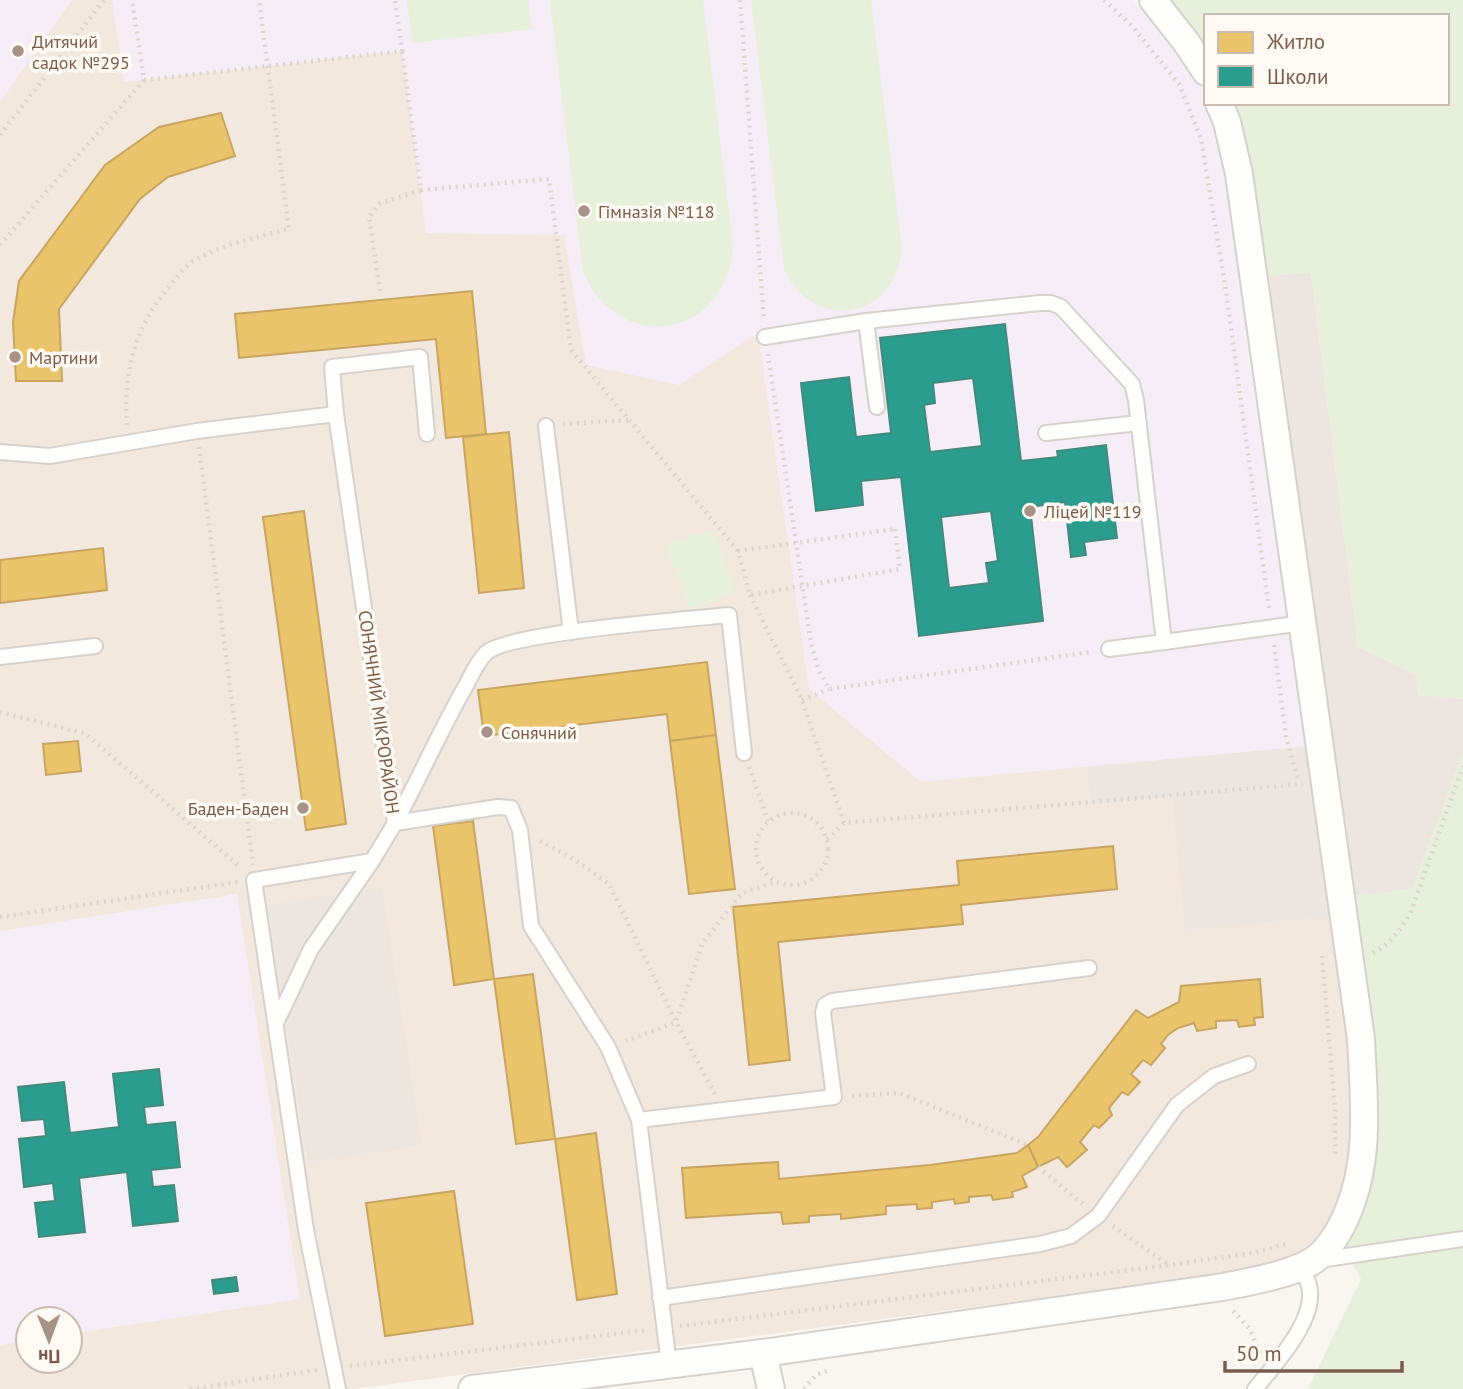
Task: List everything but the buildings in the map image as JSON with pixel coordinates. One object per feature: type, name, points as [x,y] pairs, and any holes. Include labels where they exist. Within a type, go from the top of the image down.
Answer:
[{"type":"street","points":[[1153,0],[1204,69]]},
{"type":"street","points":[[472,1389],[764,1353],[1223,1287],[1272,1276],[1304,1264],[1334,1240],[1349,1210],[1363,1160],[1365,1112],[1361,1039],[1350,964],[1312,784],[1303,623],[1239,174],[1227,122],[1220,105]]},
{"type":"street","points":[[764,1353],[771,1389]]},
{"type":"lane","points":[[765,337],[866,321],[1051,303],[1061,307],[1132,384],[1139,423],[1164,642]]},
{"type":"lane","points":[[866,321],[877,407]]},
{"type":"lane","name":"СОНЯЧНИЙ МІКРОРАЙОН","points":[[395,823],[336,414],[332,367],[420,357],[428,434]]},
{"type":"lane","points":[[0,452],[50,456],[197,431],[336,414]]},
{"type":"lane","points":[[1046,433],[1139,423]]},
{"type":"lane","points":[[546,426],[571,632]]},
{"type":"lane","name":"СОНЯЧНИЙ МІКРОРАЙОН","points":[[395,823],[418,782],[442,727],[480,661],[488,651],[500,645],[571,632],[729,615],[744,753]]},
{"type":"lane","points":[[1109,649],[1303,623]]},
{"type":"lane","points":[[0,657],[95,646]]},
{"type":"lane","points":[[275,1024],[311,949],[395,823],[498,807],[511,808],[520,830],[531,926],[608,1048],[639,1120],[668,1365]]},
{"type":"lane","points":[[338,1389],[306,1230],[254,880],[372,861]]},
{"type":"lane","points":[[639,1120],[834,1097],[823,1013],[825,1005],[832,1001],[1089,968]]},
{"type":"lane","points":[[660,1298],[1040,1244],[1071,1236],[1097,1216],[1177,1105],[1214,1076],[1248,1064]]},
{"type":"lane","points":[[1255,1389],[1299,1333],[1310,1301],[1304,1264],[1463,1239]]},
{"type":"path","points":[[0,135],[104,0]]},
{"type":"path","points":[[132,0],[144,80]]},
{"type":"path","points":[[129,442],[125,402],[131,365],[138,334],[159,297],[190,262],[239,242],[289,229],[260,0]]},
{"type":"path","points":[[395,0],[421,190]]},
{"type":"path","points":[[740,0],[765,337],[811,643],[829,689]]},
{"type":"path","points":[[827,839],[844,823],[1312,784],[1286,736],[1222,266],[1201,139],[1179,84],[1131,25],[1104,0]]},
{"type":"path","points":[[0,245],[144,80],[402,51]]},
{"type":"path","points":[[380,290],[369,216],[379,204],[421,190],[550,179],[571,350],[738,551],[750,595],[802,700],[844,823]]},
{"type":"path","points":[[546,426],[629,420]]},
{"type":"path","points":[[197,431],[254,880]]},
{"type":"path","points":[[738,551],[895,529],[900,569],[750,595]]},
{"type":"path","points":[[802,700],[829,689],[1109,649]]},
{"type":"path","points":[[0,712],[86,734],[254,880]]},
{"type":"path","points":[[744,753],[768,821]]},
{"type":"path","points":[[1350,964],[1382,948],[1397,934],[1410,914],[1463,766]]},
{"type":"path","points":[[791,812],[803,814],[822,828],[828,851],[825,863],[810,881],[787,885],[775,882],[765,874],[755,853],[760,830],[768,821],[791,812]]},
{"type":"path","points":[[520,830],[572,858],[609,884],[676,1022],[724,1110]]},
{"type":"path","points":[[0,917],[254,880]]},
{"type":"path","points":[[676,1022],[702,944],[742,893],[775,882]]},
{"type":"path","points":[[1321,944],[1335,1109],[1335,1164]]},
{"type":"path","points":[[608,1048],[676,1022]]},
{"type":"path","points":[[834,1097],[899,1093],[1028,1145]]},
{"type":"path","points":[[1038,1167],[1097,1216]]},
{"type":"path","points":[[190,1389],[334,1368],[1170,1265],[1253,1253],[1294,1241]]},
{"type":"path","points":[[804,1389],[816,1375],[831,1369]]},
{"type":"shaded area","points":[[0,0],[1132,0],[1174,45],[1204,94],[1204,105],[1207,105],[1217,124],[1349,1040],[1353,1113],[1350,1161],[1338,1208],[1323,1234],[1304,1253],[1267,1265],[1218,1275],[353,1389],[0,1389]]},
{"type":"shaded area","name":"Дитячий садок №295","points":[[0,0],[72,0],[0,102]]},
{"type":"shaded area","name":"Ліцей №119","points":[[112,0],[1132,0],[1174,45],[1198,79],[1204,92],[1204,105],[1209,105],[1229,175],[1309,746],[921,782],[809,689],[758,333],[679,385],[586,365],[564,235],[426,233],[402,51],[124,82]]},
{"type":"shaded area","points":[[1311,272],[1358,647],[1416,674],[1418,695],[1463,699],[1463,753],[1412,889],[1353,896],[1266,276]]},
{"type":"shaded area","points":[[1309,746],[1332,917],[1185,930],[1172,796],[1091,804],[1087,767]]},
{"type":"shaded area","points":[[382,888],[422,1145],[308,1163],[267,906]]},
{"type":"shaded area","points":[[237,894],[300,1299],[84,1332],[84,1305],[14,1305],[14,1343],[0,1345],[0,931]]},
{"type":"green space","points":[[407,0],[528,0],[532,29],[412,43]]},
{"type":"green space","points":[[550,0],[703,0],[733,245],[727,276],[713,300],[693,317],[670,325],[645,325],[621,317],[600,299],[583,272]]},
{"type":"green space","points":[[751,0],[871,0],[902,248],[896,272],[885,291],[870,303],[852,310],[833,310],[814,303],[797,290],[784,269]]},
{"type":"green space","points":[[1166,0],[1463,0],[1463,699],[1418,695],[1416,674],[1358,647],[1311,272],[1266,276],[1231,105],[1449,105],[1449,14],[1204,14],[1204,48]]},
{"type":"green space","points":[[714,529],[736,591],[690,610],[664,545]]},
{"type":"green space","points":[[1463,752],[1463,1389],[1308,1389],[1361,1279],[1345,1248],[1365,1210],[1377,1134],[1375,1053],[1353,896],[1412,889]]},
{"type":"place","name":"Дитячий садок №295","points":[[18,51]]},
{"type":"place","name":"Гімназія №118","points":[[584,211]]},
{"type":"place","name":"Мартини","points":[[15,357]]},
{"type":"place","name":"Ліцей №119","points":[[1030,511]]},
{"type":"place","name":"Сонячний","points":[[487,732]]},
{"type":"place","name":"Баден-Баден","points":[[303,808]]}]
